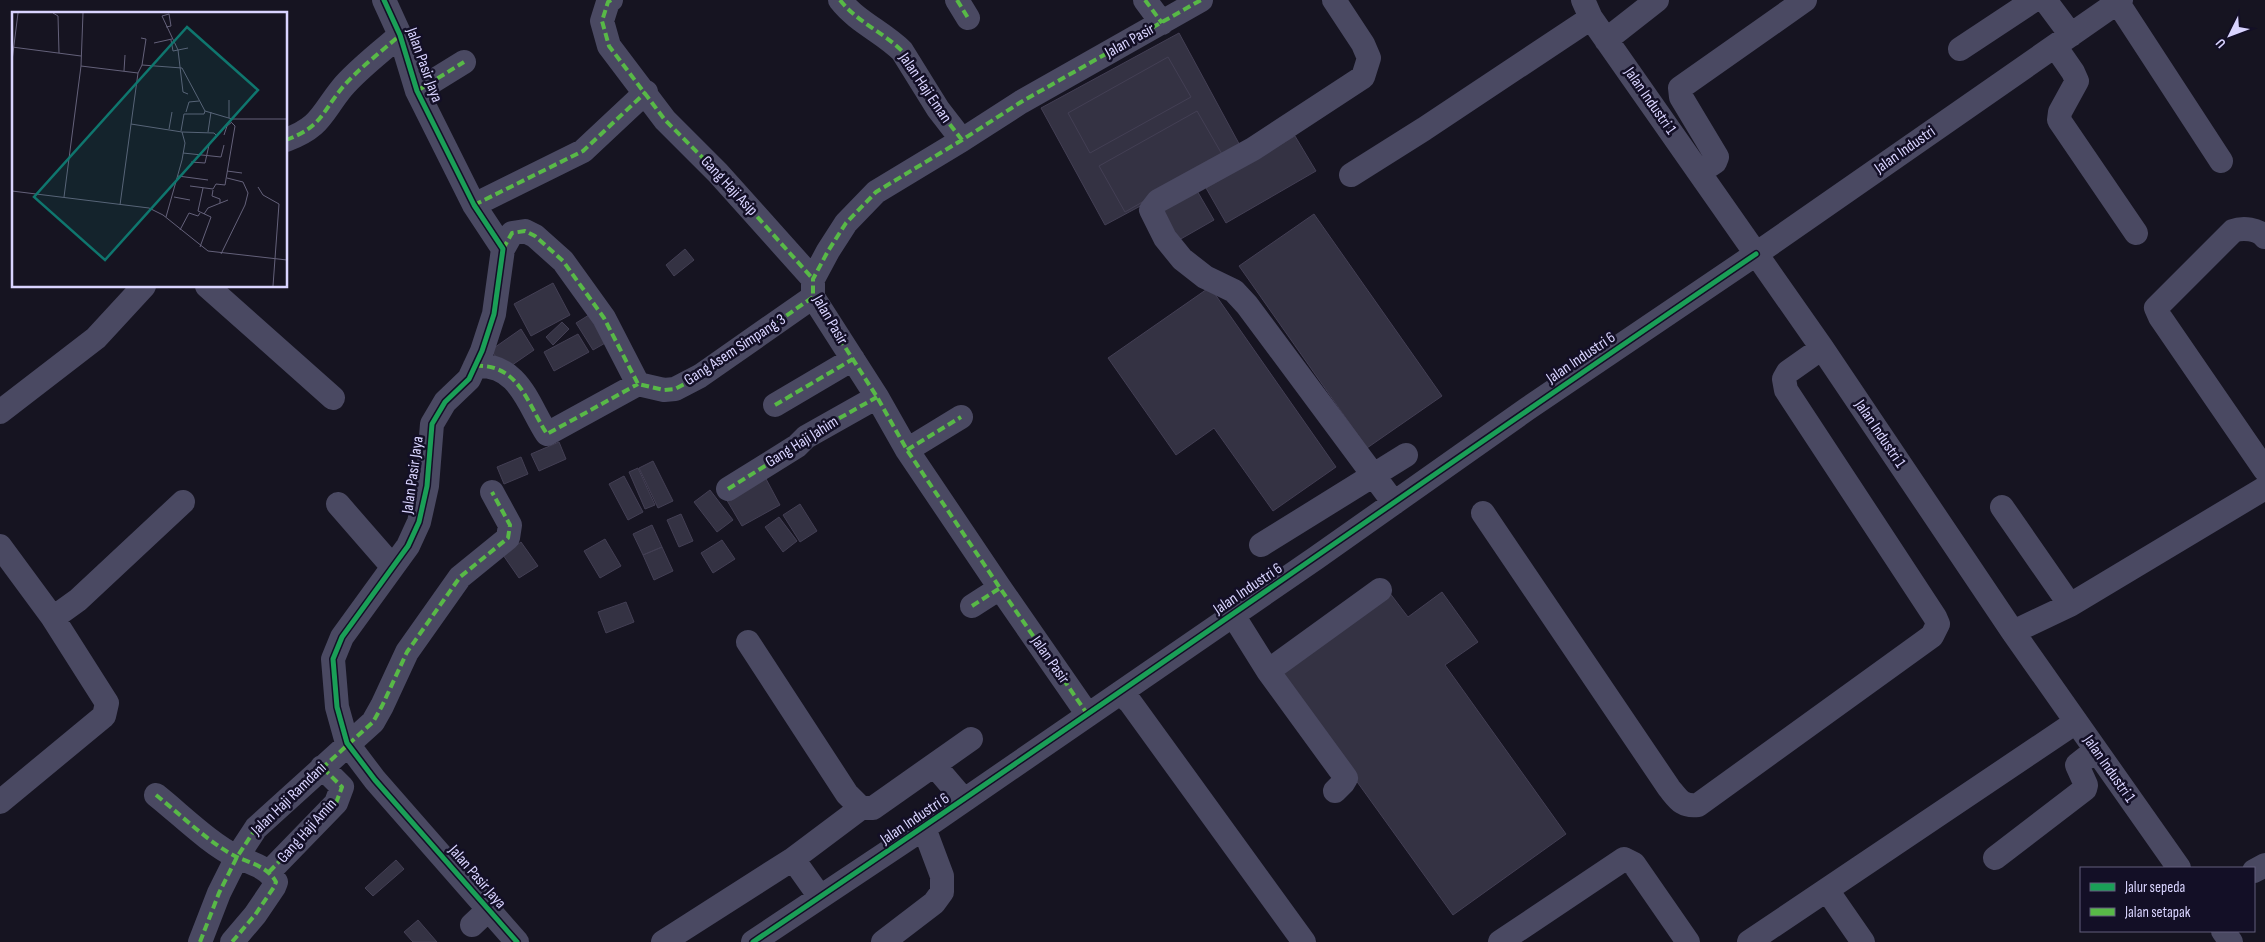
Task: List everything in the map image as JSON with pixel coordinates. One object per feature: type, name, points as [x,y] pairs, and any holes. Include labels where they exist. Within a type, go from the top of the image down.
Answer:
[{"type":"street","name":"Jalan Pasir Jaya","points":[[384,0],[400,35],[417,91],[474,205],[503,249],[494,314],[475,366],[469,379],[445,402],[432,424],[426,486],[419,522],[408,546],[342,636],[333,659],[336,707],[347,744],[481,917],[517,942]]},
{"type":"street","name":"Gang Haji Asip","points":[[611,0],[608,2],[602,21],[609,46],[646,92],[665,120],[718,173],[813,288]]},
{"type":"street","name":"Jalan Haji Eman","points":[[840,0],[846,8],[902,51],[938,108],[962,140]]},
{"type":"street","points":[[1146,0],[1162,23]]},
{"type":"street","name":"Jalan Pasir","points":[[1088,714],[907,450],[813,288],[846,223],[876,192],[1021,102],[1201,0]]},
{"type":"street","points":[[1334,0],[1363,44],[1369,58],[1363,77],[1253,149],[1158,200],[1151,210],[1165,238],[1182,259],[1205,277],[1234,291],[1247,305],[1394,503]]},
{"type":"street","points":[[1606,40],[1657,0]]},
{"type":"street","points":[[1700,172],[1715,162],[1717,157],[1681,97],[1680,88],[1805,0]]},
{"type":"street","points":[[1960,49],[2034,0]]},
{"type":"street","points":[[2045,0],[2063,41],[2076,81],[2060,112],[2059,120],[2136,233]]},
{"type":"street","name":"Jalan Industri","points":[[1756,254],[2120,1],[2221,161]]},
{"type":"street","points":[[1351,175],[1424,129],[1587,9]]},
{"type":"street","name":"Jalan Industri 1","points":[[1587,9],[1606,40],[1822,348],[2013,632],[2178,867]]},
{"type":"street","points":[[288,139],[304,133],[321,120],[343,87],[400,35]]},
{"type":"street","points":[[417,91],[464,62]]},
{"type":"street","points":[[474,205],[583,152],[646,92]]},
{"type":"street","points":[[2265,237],[2254,230],[2238,229],[2233,231],[2156,308],[2160,317],[2265,470]]},
{"type":"street","points":[[475,366],[488,365],[497,368],[515,382],[532,405],[546,434],[638,384],[604,318],[563,261],[535,236],[525,231],[512,233],[503,249]]},
{"type":"street","name":"Jalan Industri 6","points":[[753,942],[778,935],[820,897],[924,828],[1527,409],[1756,254]]},
{"type":"street","points":[[0,412],[96,338],[142,288]]},
{"type":"street","points":[[209,288],[332,398]]},
{"type":"street","name":"Gang Asem Simpang 3","points":[[638,384],[664,390],[675,389],[708,371],[813,288]]},
{"type":"street","points":[[1483,513],[1669,788],[1680,801],[1689,806],[1698,805],[1932,636],[1938,624],[1936,617],[1786,390],[1784,379],[1788,372],[1822,348]]},
{"type":"street","points":[[775,405],[853,359]]},
{"type":"street","name":"Gang Haji Jahim","points":[[728,489],[797,446],[806,437],[877,397]]},
{"type":"street","points":[[907,450],[961,417]]},
{"type":"street","points":[[1261,545],[1406,455]]},
{"type":"street","points":[[2013,632],[2070,605],[2265,488]]},
{"type":"street","name":"Jalan Haji Ramdani","points":[[200,942],[219,894],[237,857],[256,828],[373,722],[407,652],[460,577],[508,538],[510,525],[492,492]]},
{"type":"street","points":[[53,618],[78,600],[183,502]]},
{"type":"street","points":[[338,504],[392,566]]},
{"type":"street","points":[[2002,507],[2070,605]]},
{"type":"street","points":[[0,546],[53,618],[107,703],[104,716],[0,802]]},
{"type":"street","points":[[972,606],[1000,588]]},
{"type":"street","points":[[1268,671],[1380,590]]},
{"type":"street","points":[[1233,615],[1268,671],[1346,778],[1344,783],[1335,791]]},
{"type":"street","points":[[748,642],[848,794],[861,808]]},
{"type":"street","points":[[1120,692],[1130,702],[1304,942]]},
{"type":"street","points":[[1749,942],[2076,722]]},
{"type":"street","points":[[663,942],[793,859],[861,808],[872,808],[971,739]]},
{"type":"street","points":[[1995,858],[2083,792],[2086,785],[2077,765],[2096,750]]},
{"type":"street","points":[[934,766],[964,800]]},
{"type":"street","name":"Gang Haji Amin","points":[[269,872],[336,803],[342,787],[322,767]]},
{"type":"street","points":[[156,795],[237,857],[269,872],[276,882],[255,915],[232,942]]},
{"type":"street","points":[[883,942],[934,903],[942,892],[942,876],[924,828]]},
{"type":"street","points":[[793,859],[820,897]]},
{"type":"street","points":[[1500,942],[1624,859],[1634,864],[1688,942]]},
{"type":"street","points":[[1827,890],[1863,942]]},
{"type":"building","points":[[1179,33],[1243,151],[1105,225],[1041,108]]},
{"type":"building","points":[[1168,57],[1191,97],[1090,153],[1068,113]]},
{"type":"building","points":[[1197,111],[1223,156],[1125,212],[1099,166]]},
{"type":"building","points":[[1295,136],[1316,171],[1226,223],[1206,188]]},
{"type":"building","points":[[1196,189],[1214,220],[1172,244],[1154,213]]},
{"type":"building","points":[[1314,214],[1442,396],[1367,448],[1239,266]]},
{"type":"building","points":[[685,249],[694,260],[674,276],[666,265]]},
{"type":"building","points":[[553,283],[570,315],[531,336],[514,304]]},
{"type":"building","points":[[1210,287],[1336,467],[1273,511],[1214,428],[1176,455],[1108,358]]},
{"type":"building","points":[[589,315],[607,342],[593,350],[576,323]]},
{"type":"building","points":[[562,322],[569,329],[553,345],[546,337]]},
{"type":"building","points":[[521,329],[534,350],[505,370],[491,350]]},
{"type":"building","points":[[578,334],[589,352],[554,371],[544,352]]},
{"type":"building","points":[[559,442],[566,459],[539,471],[531,454]]},
{"type":"building","points":[[521,457],[528,474],[504,484],[497,467]]},
{"type":"building","points":[[653,461],[673,501],[658,508],[639,468]]},
{"type":"building","points":[[638,468],[655,505],[645,509],[629,472]]},
{"type":"building","points":[[764,475],[780,505],[742,526],[725,497]]},
{"type":"building","points":[[624,476],[643,512],[628,520],[609,484]]},
{"type":"building","points":[[710,490],[733,520],[717,532],[694,502]]},
{"type":"building","points":[[800,504],[817,531],[800,542],[783,515]]},
{"type":"building","points":[[681,514],[693,541],[679,547],[667,520]]},
{"type":"building","points":[[779,517],[797,541],[783,552],[765,527]]},
{"type":"building","points":[[652,525],[662,547],[643,555],[633,534]]},
{"type":"building","points":[[605,539],[621,566],[600,578],[584,551]]},
{"type":"building","points":[[722,540],[735,559],[713,573],[701,553]]},
{"type":"building","points":[[521,542],[538,566],[519,578],[503,555]]},
{"type":"building","points":[[662,547],[673,571],[654,580],[643,555]]},
{"type":"building","points":[[1389,592],[1408,617],[1442,592],[1478,642],[1445,665],[1566,834],[1453,915],[1278,672]]},
{"type":"building","points":[[626,602],[634,622],[606,633],[598,612]]},
{"type":"building","points":[[396,860],[404,869],[373,896],[365,888]]},
{"type":"building","points":[[418,920],[437,942],[413,942],[404,932]]},
{"type":"marked path","points":[[611,0],[608,2],[602,21],[609,46],[665,120],[718,173],[813,279]]},
{"type":"marked path","points":[[840,0],[854,15],[902,51],[938,109],[962,140]]},
{"type":"marked path","points":[[957,0],[968,18]]},
{"type":"marked path","points":[[1145,0],[1162,23]]},
{"type":"marked path","points":[[1088,715],[907,450],[877,397],[813,297],[813,279],[846,223],[876,192],[1021,102],[1201,0]]},
{"type":"marked path","points":[[288,139],[314,125],[348,81],[400,35]]},
{"type":"marked path","points":[[417,91],[464,62]]},
{"type":"marked path","points":[[474,205],[583,151],[646,92]]},
{"type":"marked path","points":[[503,249],[512,233],[525,231],[535,236],[563,261],[604,318],[638,384],[664,390],[675,389],[700,376],[813,297]]},
{"type":"marked path","points":[[775,405],[853,359]]},
{"type":"marked path","points":[[475,366],[490,367],[502,371],[512,379],[520,388],[547,434],[638,384]]},
{"type":"marked path","points":[[728,489],[797,446],[806,437],[877,397]]},
{"type":"marked path","points":[[907,450],[961,417]]},
{"type":"marked path","points":[[200,942],[219,893],[237,857],[256,828],[373,722],[407,652],[460,577],[508,538],[510,525],[492,492]]},
{"type":"marked path","points":[[972,606],[1000,588]]},
{"type":"marked path","points":[[269,872],[336,803],[342,787],[322,767]]},
{"type":"marked path","points":[[156,795],[216,844],[237,857],[264,869],[276,882],[255,915],[232,942]]},
{"type":"cycle path","points":[[384,0],[400,35],[417,91],[474,205],[503,249],[494,314],[482,351],[469,379],[445,402],[432,424],[427,486],[419,522],[408,546],[342,637],[333,659],[337,707],[347,743],[375,780],[517,942]]},
{"type":"cycle path","points":[[753,942],[1005,771],[1756,254]]}]
